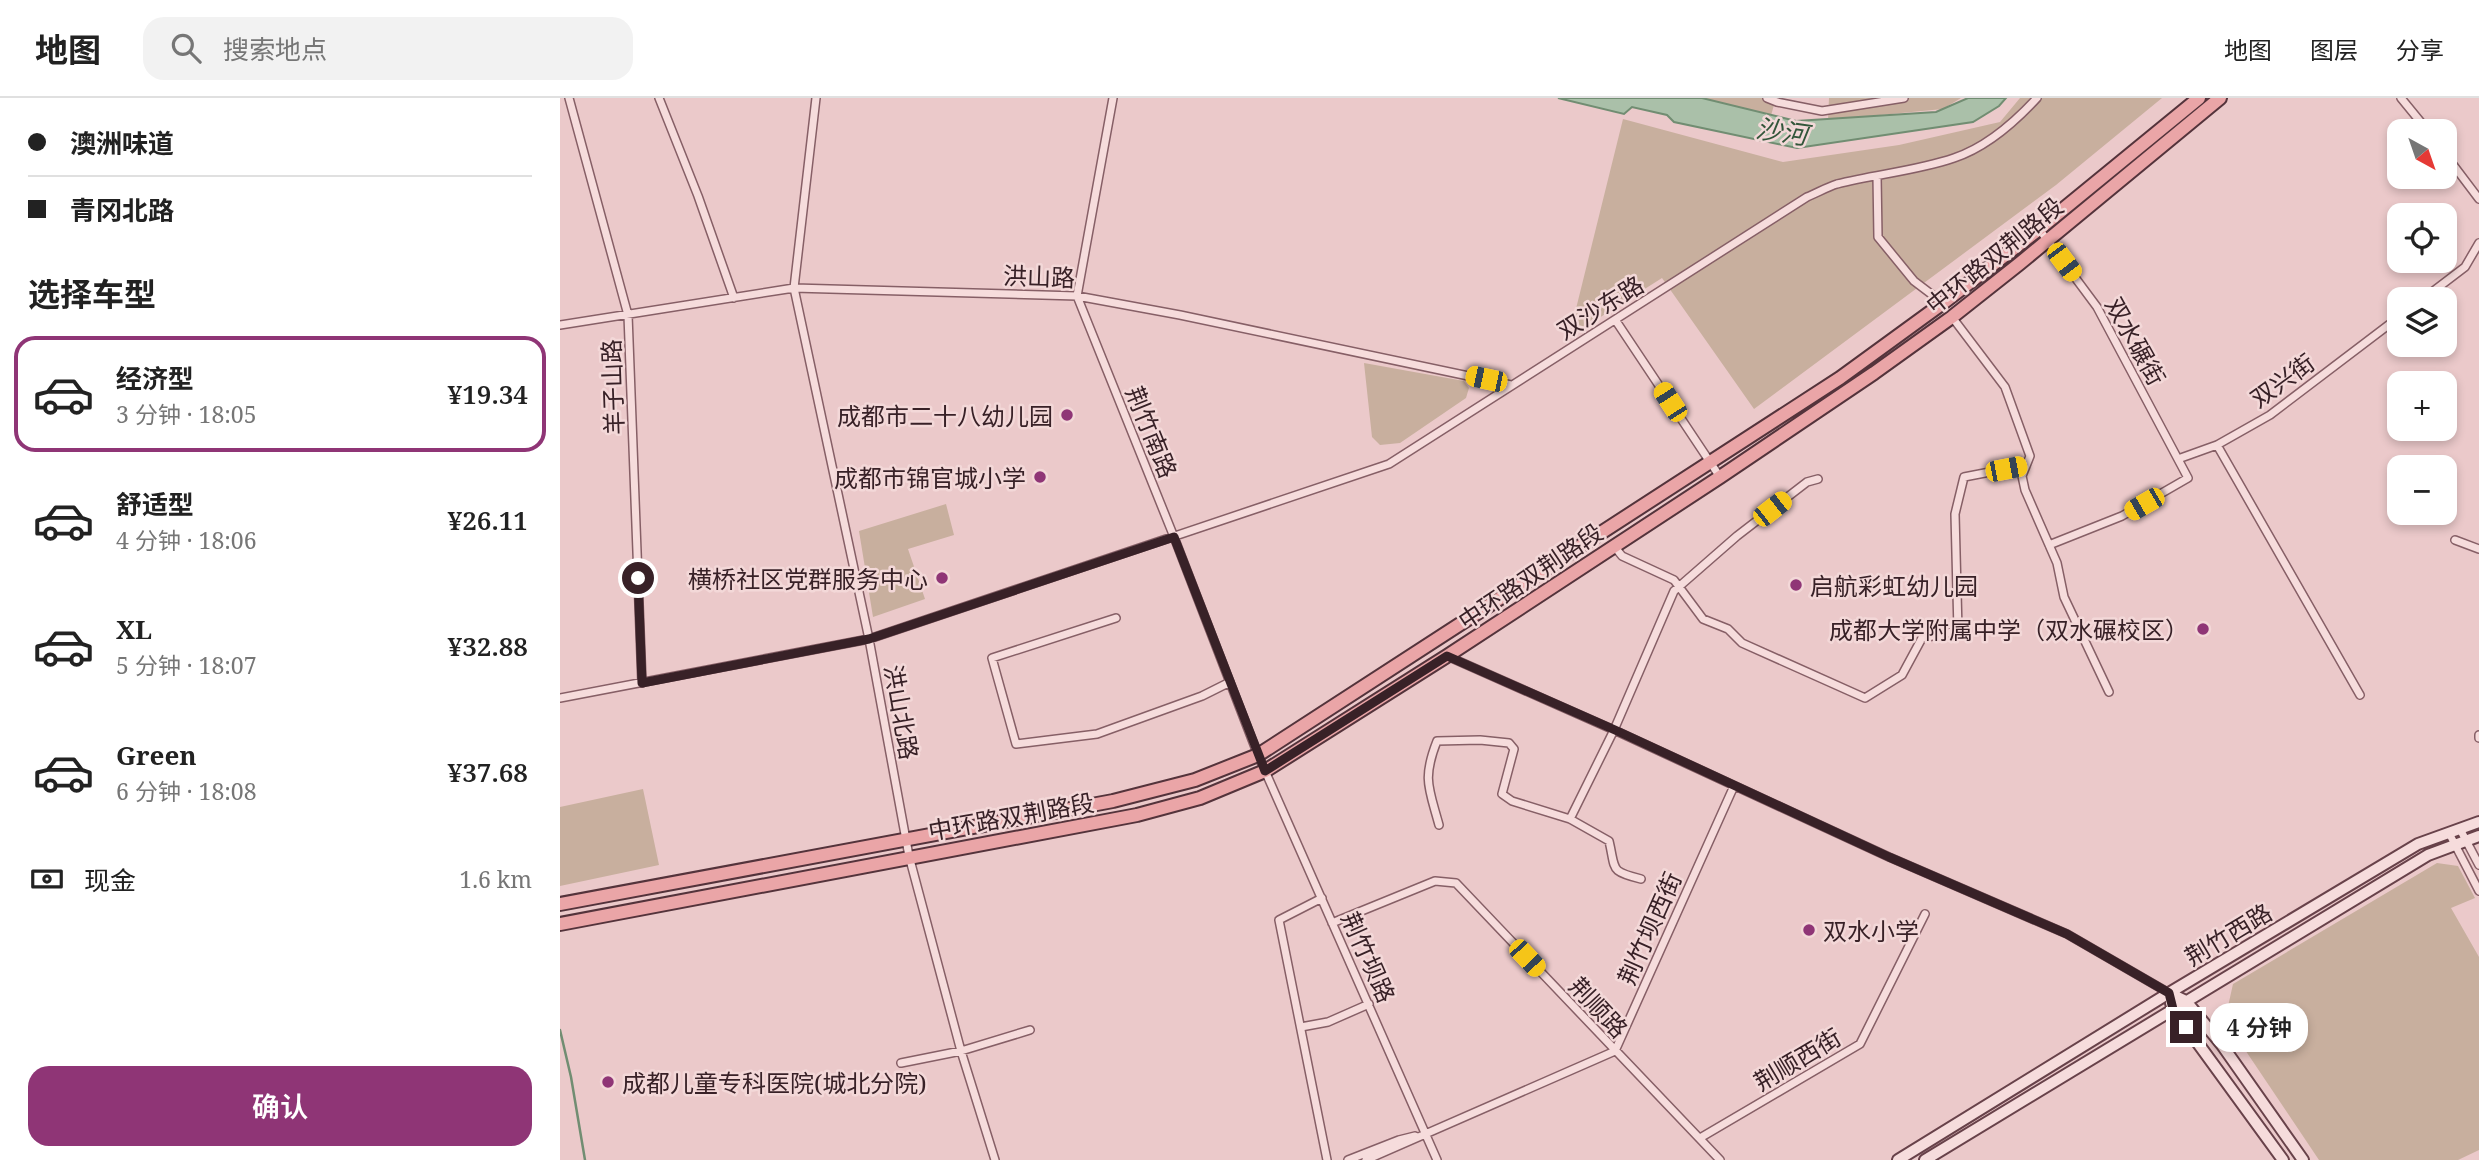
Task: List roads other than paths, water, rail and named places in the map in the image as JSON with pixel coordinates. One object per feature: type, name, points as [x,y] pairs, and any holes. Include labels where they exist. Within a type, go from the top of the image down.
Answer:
[{"type":"main road","name":"中环路双荆路段","points":[[560,904],[1113,801],[1195,780],[1258,755],[1840,378],[2039,229],[2199,98]]},
{"type":"main road","name":"中环路双荆路段","points":[[560,923],[1137,815],[1200,799],[1265,771],[1447,656],[1874,373],[1952,317],[2220,98]]},
{"type":"main road","name":"荆竹西路","points":[[1898,1160],[2418,844],[2479,822]]},
{"type":"main road","name":"荆竹西路","points":[[1925,1160],[2428,855],[2479,836]]},
{"type":"main road","points":[[2169,993],[2186,1001],[2222,1045],[2303,1160]]},
{"type":"main road","points":[[2169,993],[2173,1009],[2283,1160]]},
{"type":"street","name":"羊子山路","points":[[569,98],[628,315],[642,683]]},
{"type":"street","points":[[659,98],[698,196],[734,298]]},
{"type":"street","name":"洪山北路","points":[[816,98],[794,288],[869,639],[905,839],[961,1051],[995,1160]]},
{"type":"street","points":[[1077,296],[1113,98]]},
{"type":"street","points":[[1767,98],[1822,111],[1904,98]]},
{"type":"street","name":"双沙东路","points":[[560,698],[869,639],[1389,464],[1807,197],[1835,185],[1957,157],[1986,143],[2017,120],[2037,98]]},
{"type":"street","points":[[2401,98],[2418,119]]},
{"type":"street","points":[[2457,169],[2479,199]]},
{"type":"street","points":[[1877,176],[1878,237],[1914,282],[1942,303]]},
{"type":"street","name":"双水碾街","points":[[2039,229],[2097,307],[2188,478],[2122,516],[2049,545]]},
{"type":"street","points":[[2439,287],[2465,267],[2479,243]]},
{"type":"street","name":"洪山路","points":[[560,325],[794,288],[1077,296],[1511,385]]},
{"type":"street","name":"荆竹南路","points":[[1077,296],[1265,771]]},
{"type":"street","points":[[1952,317],[2006,387],[2030,456],[2022,476],[2025,489],[2057,563],[2064,597],[2109,692]]},
{"type":"street","points":[[1616,321],[1720,477]]},
{"type":"street","name":"双兴街","points":[[2178,459],[2217,445],[2270,415],[2387,326]]},
{"type":"street","points":[[2217,445],[2360,695]]},
{"type":"street","points":[[1613,546],[1622,556],[1674,580],[1703,619],[1728,629],[1742,643],[1865,698],[1902,676],[1922,638],[1958,631],[1955,514],[1964,477],[2026,465]]},
{"type":"street","points":[[1570,819],[1615,730],[1674,591],[1737,536],[1807,482],[1818,478]]},
{"type":"street","points":[[2455,540],[2479,549]]},
{"type":"street","points":[[1116,618],[992,658],[1016,744],[1097,734],[1202,696],[1230,682]]},
{"type":"street","points":[[1447,656],[2067,934],[2169,993]]},
{"type":"street","points":[[1438,825],[1426,777],[1437,741],[1480,740],[1509,743],[1514,749],[1502,794],[1512,801],[1570,819],[1609,841],[1612,864],[1621,874],[1642,879]]},
{"type":"street","name":"荆竹坝路","points":[[1265,771],[1437,1160]]},
{"type":"street","name":"荆竹坝西街","points":[[1615,1051],[1734,786]]},
{"type":"street","points":[[2460,829],[2479,865]]},
{"type":"street","points":[[2449,833],[2479,891]]},
{"type":"street","name":"荆顺路","points":[[1332,923],[1435,881],[1456,883],[1720,1160]]},
{"type":"street","points":[[1322,898],[1279,920],[1327,1160]]},
{"type":"street","name":"荆顺西街","points":[[1700,1138],[1860,1044],[1926,914]]},
{"type":"street","points":[[1301,1027],[1328,1022],[1369,1004]]},
{"type":"street","points":[[901,1063],[961,1051],[1030,1030]]},
{"type":"street","points":[[1366,1160],[1615,1051]]},
{"type":"street","points":[[1348,1160],[1399,1140],[1426,1134]]},
{"type":"water","name":"沙河","points":[[1558,98],[1702,98],[1796,121],[1936,112],[1968,98],[2006,98],[1999,106],[1973,122],[1797,148],[1674,122],[1667,115],[1632,107],[1624,114]]},
{"type":"waterway","points":[[560,1030],[585,1160]]},
{"type":"place","name":"成都市二十八幼儿园","points":[[1067,415]]},
{"type":"place","name":"成都市锦官城小学","points":[[1040,477]]},
{"type":"place","name":"横桥社区党群服务中心","points":[[942,578]]},
{"type":"place","name":"启航彩虹幼儿园","points":[[1796,585]]},
{"type":"place","name":"成都大学附属中学（双水碾校区）","points":[[2203,629]]},
{"type":"place","name":"双水小学","points":[[1809,930]]},
{"type":"place","name":"成都儿童专科医院(城北分院)","points":[[608,1082]]}]
